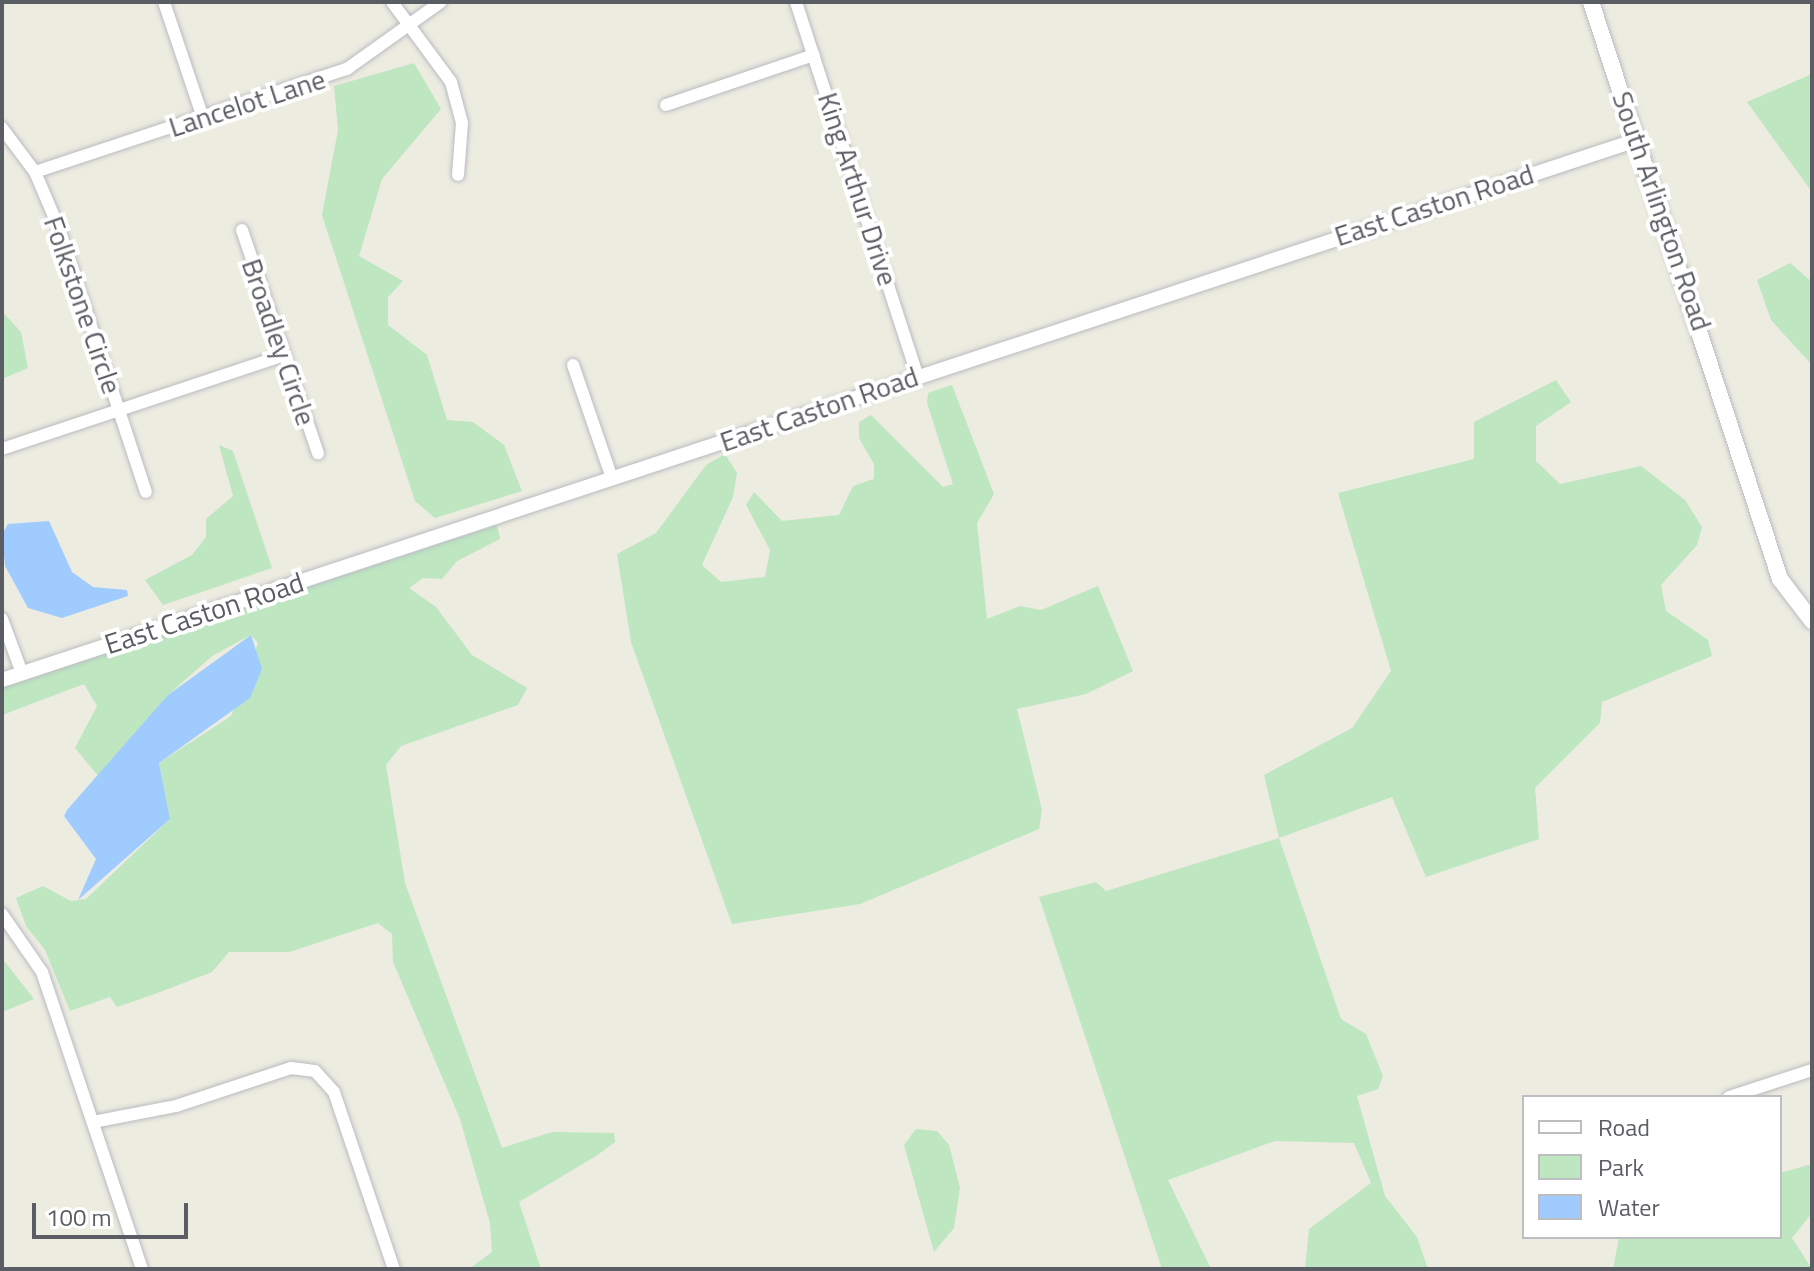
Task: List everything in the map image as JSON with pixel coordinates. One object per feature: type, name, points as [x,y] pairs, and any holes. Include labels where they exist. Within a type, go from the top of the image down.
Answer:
[{"type":"main road","name":"South Arlington Road","points":[[1591,2],[1780,579],[1812,621]]},
{"type":"street","points":[[164,2],[203,118]]},
{"type":"street","points":[[392,2],[412,26],[455,95],[462,138],[458,175]]},
{"type":"street","name":"Lancelot Lane","points":[[35,172],[347,69],[412,26],[441,2]]},
{"type":"street","name":"King Arthur Drive","points":[[796,2],[918,377]]},
{"type":"street","points":[[666,105],[814,55]]},
{"type":"street","name":"Folkstone Circle","points":[[2,128],[35,172],[146,492]]},
{"type":"street","name":"East Caston Road","points":[[2,679],[1637,140]]},
{"type":"street","name":"Broadley Circle","points":[[242,230],[282,356],[318,453]]},
{"type":"street","points":[[2,449],[117,407],[282,356]]},
{"type":"street","points":[[573,365],[612,478]]},
{"type":"street","points":[[2,619],[22,673]]},
{"type":"street","points":[[2,914],[42,972],[142,1269]]},
{"type":"street","points":[[93,1122],[176,1106],[291,1068],[315,1071],[334,1092],[394,1269]]},
{"type":"street","points":[[1735,1095],[1812,1070]]},
{"type":"green space","points":[[414,63],[441,109],[382,179],[359,256],[403,281],[388,297],[388,325],[427,355],[447,420],[473,422],[504,445],[522,491],[435,518],[415,501],[322,215],[338,130],[334,86]]},
{"type":"green space","points":[[1812,74],[1812,192],[1747,102]]},
{"type":"green space","points":[[1790,263],[1812,282],[1812,365],[1771,320],[1757,280]]},
{"type":"green space","points":[[2,311],[21,332],[28,368],[2,379]]},
{"type":"green space","points":[[1556,380],[1571,402],[1536,426],[1536,461],[1560,484],[1641,466],[1685,500],[1702,527],[1697,545],[1661,585],[1666,611],[1708,640],[1712,656],[1602,702],[1600,723],[1535,788],[1539,839],[1426,877],[1392,797],[1279,838],[1264,775],[1352,728],[1391,671],[1338,493],[1474,459],[1474,422]]},
{"type":"green space","points":[[952,385],[994,494],[977,523],[987,619],[1020,606],[1041,610],[1098,586],[1133,671],[1086,694],[1017,709],[1042,810],[1039,829],[860,904],[732,924],[631,642],[617,554],[656,533],[706,465],[725,454],[737,473],[733,497],[702,565],[721,582],[765,577],[770,550],[746,505],[754,492],[782,521],[839,515],[853,486],[874,479],[874,464],[859,438],[859,422],[871,415],[943,487],[953,484],[927,403],[928,393]]},
{"type":"green space","points":[[219,445],[233,451],[272,568],[163,605],[145,580],[192,555],[206,537],[206,519],[233,496]]},
{"type":"green space","points":[[497,525],[500,539],[457,561],[442,579],[423,578],[409,588],[436,607],[472,655],[527,688],[518,705],[401,746],[386,765],[405,883],[502,1148],[552,1132],[614,1133],[615,1142],[596,1156],[519,1202],[541,1269],[469,1269],[492,1252],[490,1223],[460,1119],[393,962],[392,934],[378,923],[289,952],[229,952],[212,972],[163,991],[117,1007],[110,997],[70,1011],[45,950],[26,926],[16,898],[43,886],[71,901],[86,899],[170,819],[159,763],[231,716],[258,643],[251,635],[212,656],[168,695],[100,778],[75,748],[97,706],[84,684],[2,715],[2,688]]},
{"type":"green space","points":[[1279,838],[1341,1019],[1366,1034],[1383,1076],[1378,1089],[1357,1096],[1385,1196],[1417,1237],[1428,1269],[1305,1269],[1309,1229],[1371,1183],[1354,1143],[1275,1141],[1168,1180],[1211,1269],[1162,1269],[1039,897],[1096,882],[1106,891]]},
{"type":"green space","points":[[2,958],[34,999],[2,1012]]},
{"type":"green space","points":[[916,1129],[937,1131],[949,1145],[960,1188],[954,1228],[934,1252],[904,1145]]},
{"type":"green space","points":[[1812,1164],[1812,1213],[1792,1238],[1812,1269],[1613,1269],[1619,1239],[1782,1239],[1782,1172]]},
{"type":"water","points":[[49,521],[72,572],[93,587],[127,590],[128,596],[62,618],[28,608],[5,566],[2,534],[8,524]]},
{"type":"water","points":[[251,635],[262,669],[250,698],[159,763],[170,819],[78,900],[96,859],[64,816],[67,810],[168,695]]}]
